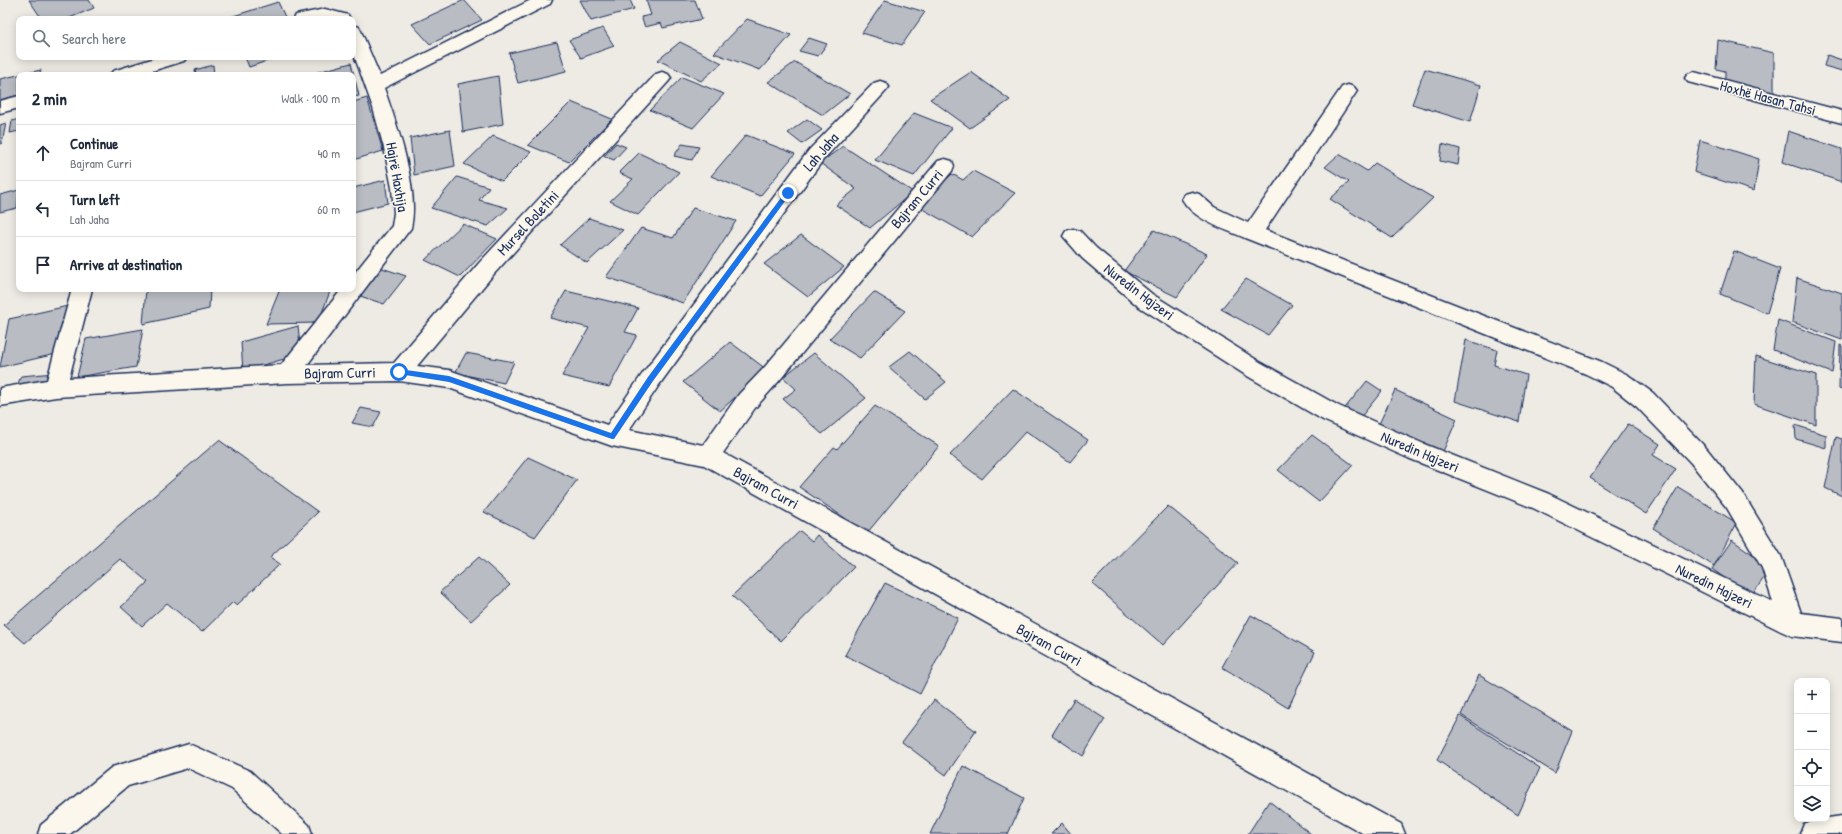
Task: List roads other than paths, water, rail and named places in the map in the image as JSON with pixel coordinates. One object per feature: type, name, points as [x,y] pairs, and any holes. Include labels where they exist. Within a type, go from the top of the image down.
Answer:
[{"type":"street","points":[[376,86],[544,0]]},
{"type":"street","points":[[316,16],[325,14],[332,16]]},
{"type":"street","name":"Hajrë Haxhija","points":[[356,37],[376,86],[398,166],[404,217],[401,228],[356,286]]},
{"type":"street","points":[[129,72],[168,60]]},
{"type":"street","name":"Mursel Boletini","points":[[399,372],[486,269],[662,78]]},
{"type":"street","name":"Hoxhë Hasan Tahsi","points":[[1694,78],[1842,117]]},
{"type":"street","name":"Lah Jaha","points":[[612,436],[651,379],[816,155],[880,86]]},
{"type":"street","points":[[1252,233],[1348,90]]},
{"type":"street","points":[[0,107],[16,103]]},
{"type":"street","name":"Bajram Curri","points":[[708,456],[747,401],[945,166]]},
{"type":"street","points":[[1192,199],[1207,212],[1252,233],[1594,368],[1620,381],[1650,406],[1699,456],[1736,501],[1753,527],[1773,564],[1792,624]]},
{"type":"street","name":"Nuredin Hajzeri","points":[[1073,236],[1088,253],[1145,300],[1252,368],[1331,413],[1416,451],[1541,500],[1792,624],[1842,630]]},
{"type":"street","points":[[56,388],[81,292]]},
{"type":"street","name":"Hajrë Haxhija","points":[[287,374],[351,292]]},
{"type":"street","name":"Bajram Curri","points":[[0,397],[56,388],[287,374],[399,372],[449,379],[612,436],[708,456],[1391,834]]},
{"type":"street","points":[[1814,834],[1842,830]]},
{"type":"lane","points":[[50,834],[120,776],[189,756],[241,780],[300,834]]}]
